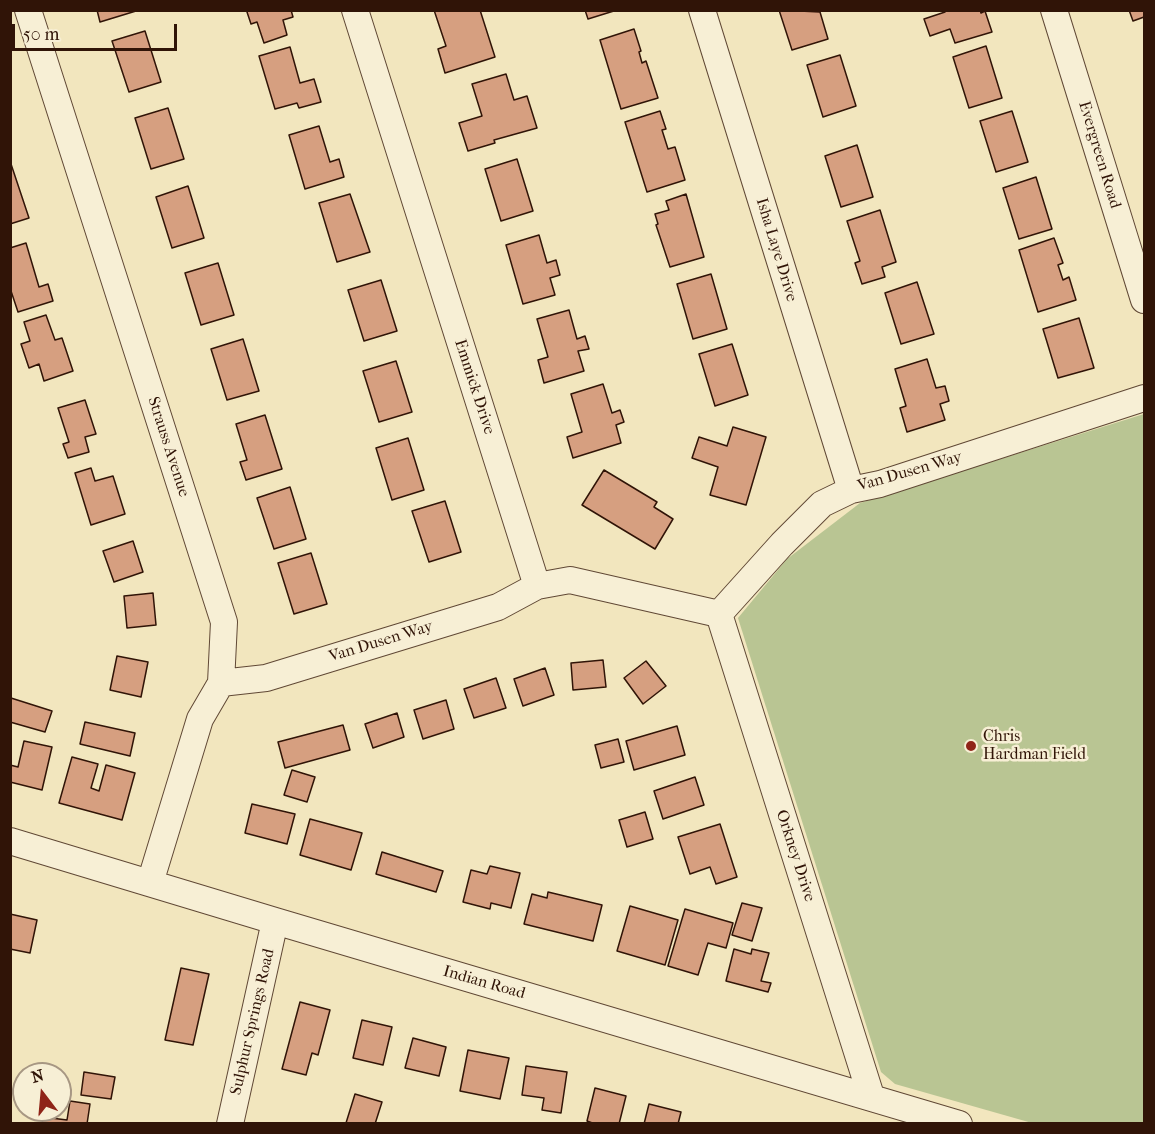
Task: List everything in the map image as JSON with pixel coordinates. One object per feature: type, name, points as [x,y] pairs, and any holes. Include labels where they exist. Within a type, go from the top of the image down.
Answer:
[{"type":"street","name":"Strauss Avenue","points":[[28,10],[224,622],[221,683],[200,719],[150,883]]},
{"type":"street","name":"Emmick Drive","points":[[355,10],[537,586]]},
{"type":"street","name":"Isha Laye Drive","points":[[702,10],[851,490]]},
{"type":"street","name":"Evergreen Road","points":[[1054,10],[1144,300]]},
{"type":"street","name":"Van Dusen Way","points":[[719,614],[782,544],[822,504],[851,490],[880,484],[1144,398]]},
{"type":"street","points":[[537,586],[570,580],[719,614]]},
{"type":"street","name":"Van Dusen Way","points":[[221,683],[266,678],[498,607],[537,586]]},
{"type":"street","name":"Orkney Drive","points":[[719,614],[871,1096]]},
{"type":"street","name":"Indian Road","points":[[10,841],[959,1124]]},
{"type":"street","name":"Sulphur Springs Road","points":[[230,1124],[275,921]]},
{"type":"green space","points":[[1144,414],[1144,1123],[1032,1123],[895,1084],[881,1072],[738,618],[787,559],[860,503]]},
{"type":"building","points":[[97,10],[136,10],[136,11],[100,22]]},
{"type":"building","points":[[250,10],[291,10],[293,17],[283,20],[287,35],[264,43],[257,22],[251,24],[247,12]]},
{"type":"building","points":[[434,10],[480,10],[495,57],[445,73],[438,49],[446,46]]},
{"type":"building","points":[[585,10],[617,10],[588,19]]},
{"type":"building","points":[[779,10],[820,12],[828,39],[792,50]]},
{"type":"building","points":[[945,10],[980,10],[981,13],[985,11],[992,32],[955,43],[950,29],[930,36],[924,19],[945,12]]},
{"type":"building","points":[[1129,10],[1144,10],[1144,17],[1133,21]]},
{"type":"building","points":[[634,29],[642,63],[646,61],[658,98],[621,109],[600,40]]},
{"type":"building","points":[[145,31],[161,82],[129,92],[112,41]]},
{"type":"building","points":[[986,46],[1002,98],[969,108],[953,57]]},
{"type":"building","points":[[290,47],[300,83],[314,79],[321,102],[299,108],[297,103],[275,109],[259,56]]},
{"type":"building","points":[[840,55],[856,106],[823,117],[807,65]]},
{"type":"building","points":[[506,74],[514,100],[527,96],[537,128],[494,140],[495,143],[468,151],[459,123],[482,116],[472,84]]},
{"type":"building","points":[[168,108],[184,159],[151,169],[135,118]]},
{"type":"building","points":[[660,111],[666,129],[662,130],[668,149],[675,147],[685,180],[647,192],[625,122]]},
{"type":"building","points":[[1012,111],[1028,162],[996,172],[980,121]]},
{"type":"building","points":[[319,126],[330,162],[339,159],[344,177],[305,189],[289,135]]},
{"type":"building","points":[[857,145],[873,197],[841,207],[825,156]]},
{"type":"building","points":[[517,159],[533,211],[501,221],[485,169]]},
{"type":"building","points":[[10,161],[29,218],[10,224]]},
{"type":"building","points":[[1036,177],[1052,229],[1019,239],[1003,188]]},
{"type":"building","points":[[188,186],[204,238],[172,248],[156,197]]},
{"type":"building","points":[[350,194],[370,252],[337,262],[319,203]]},
{"type":"building","points":[[686,194],[704,257],[670,267],[656,225],[658,224],[655,214],[669,210],[666,201]]},
{"type":"building","points":[[880,210],[896,262],[882,267],[885,277],[862,284],[855,263],[860,261],[847,221]]},
{"type":"building","points":[[539,235],[547,263],[556,260],[560,275],[550,278],[555,295],[523,304],[506,245]]},
{"type":"building","points":[[1054,238],[1063,263],[1058,265],[1063,280],[1069,277],[1076,300],[1038,312],[1019,250]]},
{"type":"building","points":[[26,243],[39,287],[48,284],[53,301],[18,312],[10,288],[10,248]]},
{"type":"building","points":[[218,263],[234,315],[201,325],[185,273]]},
{"type":"building","points":[[711,274],[727,329],[693,339],[677,284]]},
{"type":"building","points":[[381,280],[397,331],[364,341],[348,290]]},
{"type":"building","points":[[917,282],[934,334],[901,344],[885,293]]},
{"type":"building","points":[[569,310],[577,339],[585,336],[589,349],[578,351],[584,371],[544,383],[538,360],[548,357],[537,319]]},
{"type":"building","points":[[46,315],[55,340],[62,338],[73,371],[44,381],[39,364],[29,368],[21,344],[30,341],[24,322]]},
{"type":"building","points":[[1079,318],[1094,368],[1058,378],[1043,329]]},
{"type":"building","points":[[243,339],[259,391],[227,400],[211,349]]},
{"type":"building","points":[[732,344],[748,395],[715,406],[699,354]]},
{"type":"building","points":[[927,359],[936,388],[945,386],[949,401],[940,404],[945,420],[907,432],[900,408],[906,406],[895,369]]},
{"type":"building","points":[[396,361],[412,412],[379,422],[363,371]]},
{"type":"building","points":[[603,384],[612,413],[620,410],[624,422],[616,425],[621,443],[573,458],[567,437],[582,432],[571,394]]},
{"type":"building","points":[[85,400],[96,434],[85,437],[89,452],[68,458],[63,444],[69,442],[58,408]]},
{"type":"building","points":[[265,415],[282,469],[246,480],[240,462],[247,460],[236,424]]},
{"type":"building","points":[[733,427],[766,437],[746,505],[710,495],[718,467],[692,458],[699,437],[727,446]]},
{"type":"building","points":[[408,438],[424,490],[392,500],[376,448]]},
{"type":"building","points":[[91,468],[95,481],[113,476],[125,514],[91,525],[75,473]]},
{"type":"building","points":[[604,470],[657,502],[654,507],[673,519],[655,549],[582,505]]},
{"type":"building","points":[[290,487],[306,539],[274,549],[257,498]]},
{"type":"building","points":[[445,501],[461,552],[429,562],[412,511]]},
{"type":"building","points":[[133,541],[143,572],[114,582],[103,551]]},
{"type":"building","points":[[311,553],[327,604],[294,614],[278,563]]},
{"type":"building","points":[[153,593],[156,625],[127,628],[124,596]]},
{"type":"building","points":[[117,656],[148,662],[141,697],[110,690]]},
{"type":"building","points":[[603,660],[606,687],[573,690],[571,663]]},
{"type":"building","points":[[646,661],[666,686],[643,704],[624,678]]},
{"type":"building","points":[[545,668],[554,695],[523,706],[514,679]]},
{"type":"building","points":[[496,678],[506,708],[474,718],[464,689]]},
{"type":"building","points":[[11,698],[52,711],[45,732],[10,722]]},
{"type":"building","points":[[446,700],[454,729],[423,739],[414,710]]},
{"type":"building","points":[[397,713],[404,737],[373,748],[365,724]]},
{"type":"building","points":[[85,722],[135,733],[130,756],[80,744]]},
{"type":"building","points":[[343,725],[350,750],[285,768],[278,742]]},
{"type":"building","points":[[677,726],[685,755],[634,770],[626,741]]},
{"type":"building","points":[[618,739],[624,762],[601,768],[595,745]]},
{"type":"building","points":[[24,741],[52,747],[42,790],[10,782],[10,765],[18,767]]},
{"type":"building","points":[[72,757],[98,764],[91,788],[99,791],[106,765],[135,773],[122,820],[59,803]]},
{"type":"building","points":[[292,770],[315,777],[307,802],[284,795]]},
{"type":"building","points":[[695,777],[704,805],[663,819],[654,791]]},
{"type":"building","points":[[252,804],[295,814],[287,844],[245,833]]},
{"type":"building","points":[[645,812],[653,839],[627,847],[619,820]]},
{"type":"building","points":[[310,819],[362,833],[351,870],[300,855]]},
{"type":"building","points":[[720,824],[737,877],[716,884],[710,867],[690,874],[678,837]]},
{"type":"building","points":[[382,852],[443,871],[436,892],[376,874]]},
{"type":"building","points":[[490,866],[520,873],[511,908],[491,903],[490,909],[463,902],[471,870],[487,874]]},
{"type":"building","points":[[548,892],[602,905],[593,941],[524,924],[532,894],[547,898]]},
{"type":"building","points":[[742,903],[762,908],[752,941],[732,935]]},
{"type":"building","points":[[630,906],[678,920],[665,965],[617,951]]},
{"type":"building","points":[[685,909],[733,923],[726,948],[708,943],[698,975],[668,966]]},
{"type":"building","points":[[10,914],[37,920],[30,953],[10,949]]},
{"type":"building","points":[[734,949],[751,954],[752,949],[769,953],[761,981],[771,983],[768,992],[726,981]]},
{"type":"building","points":[[181,968],[209,974],[193,1045],[165,1040]]},
{"type":"building","points":[[300,1002],[330,1010],[318,1055],[312,1053],[306,1075],[282,1069]]},
{"type":"building","points":[[362,1020],[392,1027],[383,1065],[353,1058]]},
{"type":"building","points":[[413,1038],[446,1047],[439,1076],[405,1068]]},
{"type":"building","points":[[468,1050],[509,1058],[500,1099],[460,1091]]},
{"type":"building","points":[[526,1066],[567,1072],[561,1113],[542,1110],[544,1098],[522,1095]]},
{"type":"building","points":[[84,1072],[115,1077],[111,1099],[81,1095]]},
{"type":"building","points":[[595,1088],[626,1096],[619,1124],[595,1124],[587,1121]]},
{"type":"building","points":[[355,1094],[382,1102],[375,1124],[346,1123]]},
{"type":"building","points":[[72,1101],[90,1104],[87,1124],[42,1124],[42,1122],[72,1122]]},
{"type":"building","points":[[649,1104],[681,1112],[678,1124],[644,1124]]},
{"type":"place","name":"Chris Hardman Field","points":[[971,746]]}]
